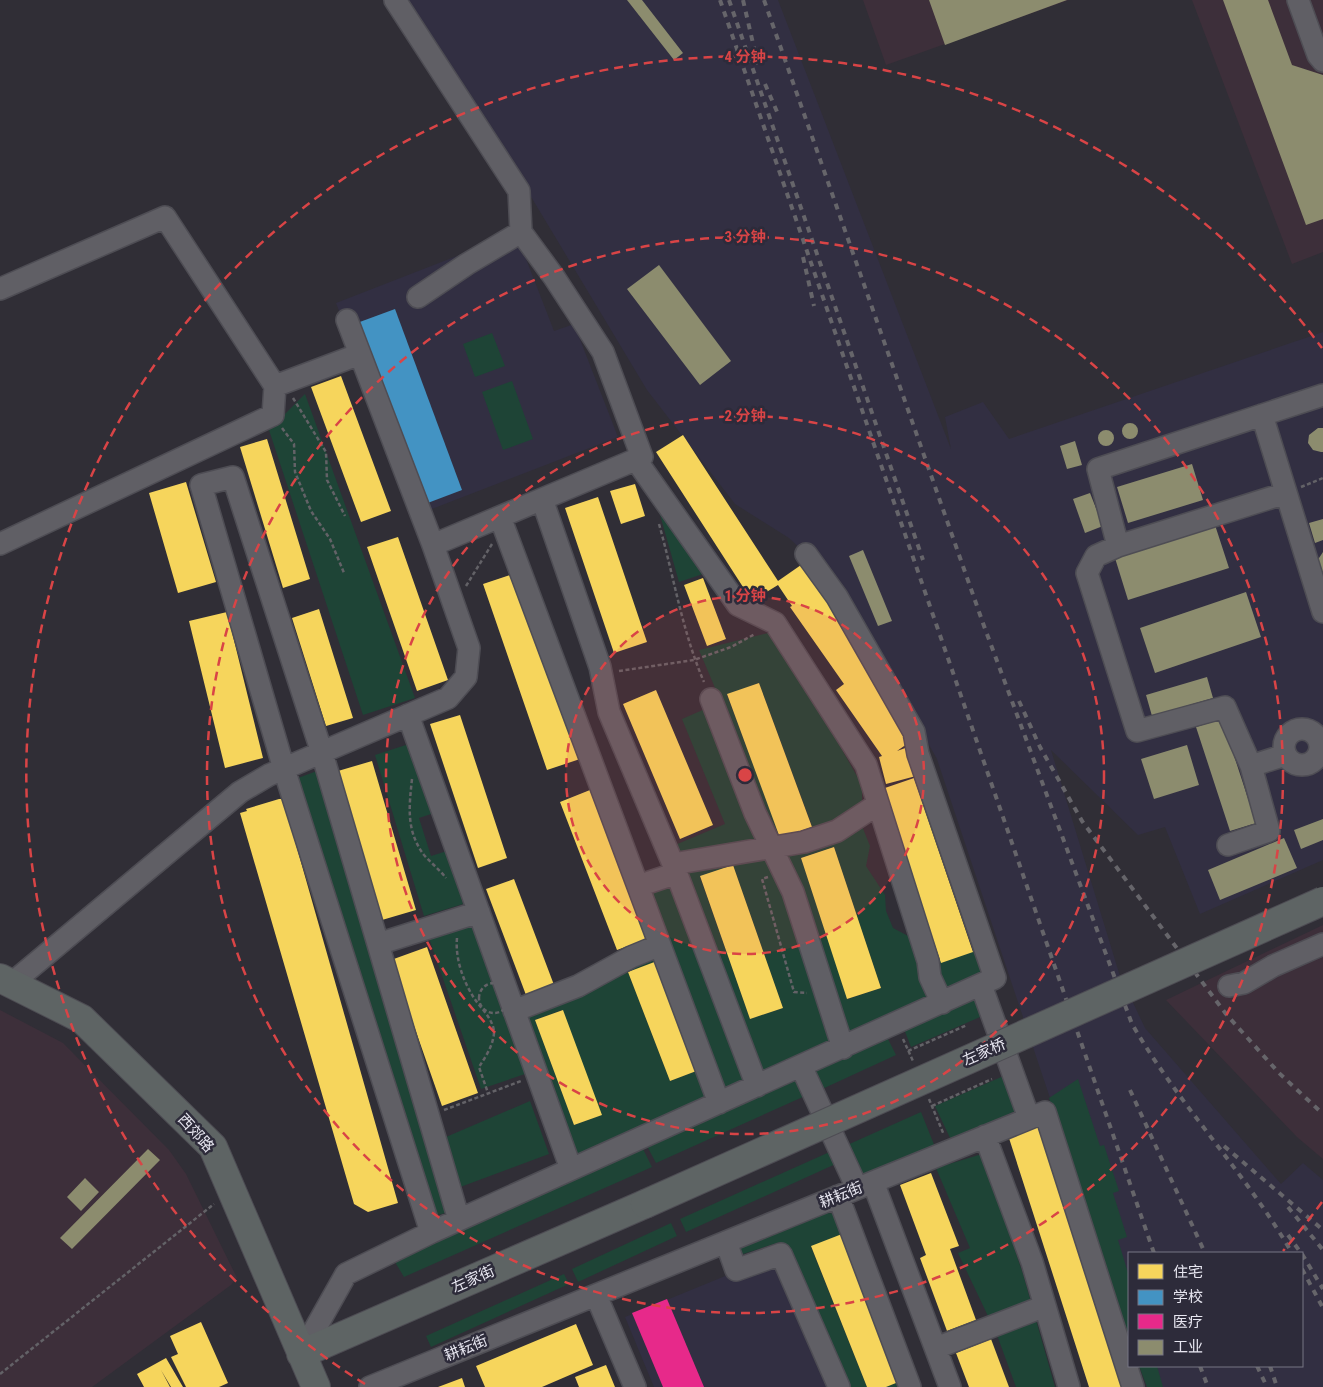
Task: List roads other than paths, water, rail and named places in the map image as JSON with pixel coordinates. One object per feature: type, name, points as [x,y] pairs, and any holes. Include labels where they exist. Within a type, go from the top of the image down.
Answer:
[{"type":"main road","name":"左家桥","points":[[645,1204],[1323,901]]},
{"type":"main road","name":"西郊路","points":[[6,981],[82,1019],[212,1146],[316,1387]]},
{"type":"main road","name":"左家街","points":[[301,1354],[645,1204]]},
{"type":"street","points":[[395,0],[519,191],[521,232],[554,277],[603,352],[642,457],[433,545]]},
{"type":"street","points":[[1298,0],[1318,54],[1323,61]]},
{"type":"street","points":[[0,289],[165,217],[279,384],[273,415],[0,544]]},
{"type":"street","points":[[418,297],[467,264],[521,232]]},
{"type":"street","points":[[6,981],[240,792],[284,769],[448,698],[466,677],[469,648],[433,545],[347,320]]},
{"type":"street","points":[[279,384],[360,354]]},
{"type":"street","points":[[1118,546],[1098,469],[1323,395]]},
{"type":"street","points":[[1262,415],[1323,612]]},
{"type":"street","points":[[636,460],[738,606],[775,623],[866,765],[928,961],[930,977],[942,1003]]},
{"type":"street","points":[[431,1232],[284,769],[201,485],[233,477],[322,753],[459,1220]]},
{"type":"street","points":[[1228,845],[1269,830],[1251,766],[1225,707],[1138,732],[1087,573],[1096,556],[1118,546],[1286,493]]},
{"type":"street","points":[[542,499],[602,676],[609,712],[675,868],[757,1086]]},
{"type":"street","points":[[500,517],[719,1103]]},
{"type":"street","points":[[806,554],[837,597],[914,732],[918,754],[1029,1118],[1044,1112],[1133,1387]]},
{"type":"street","points":[[711,699],[755,813],[793,892],[843,1048]]},
{"type":"street","points":[[408,715],[571,1169]]},
{"type":"street","points":[[1251,766],[1285,755],[1284,741],[1292,732],[1298,729],[1309,730],[1321,742]]},
{"type":"street","points":[[638,886],[675,868],[804,842],[837,831],[878,804]]},
{"type":"street","points":[[378,944],[479,912]]},
{"type":"street","points":[[1228,986],[1244,983],[1273,966],[1323,944]]},
{"type":"street","points":[[514,1011],[578,986],[630,957],[660,945]]},
{"type":"street","points":[[301,1354],[346,1274],[431,1232],[988,982]]},
{"type":"street","points":[[802,1066],[856,1189],[936,1348],[950,1387]]},
{"type":"street","name":"耕耘街","points":[[370,1387],[1029,1118]]},
{"type":"street","points":[[985,1136],[1032,1262],[1069,1387]]},
{"type":"street","points":[[856,1189],[910,1387]]},
{"type":"street","points":[[726,1242],[736,1270],[781,1254],[839,1387]]},
{"type":"street","points":[[596,1295],[635,1387]]},
{"type":"street","points":[[936,1348],[1045,1306]]},
{"type":"railway","points":[[720,0],[1154,1252]]},
{"type":"railway","points":[[729,0],[923,560]]},
{"type":"railway","points":[[743,0],[758,65]]},
{"type":"railway","points":[[764,0],[984,626],[1132,1024],[1170,1083],[1254,1194],[1291,1252]]},
{"type":"railway","points":[[765,84],[778,114]]},
{"type":"railway","points":[[803,257],[814,306]]},
{"type":"railway","points":[[1019,701],[1040,747],[1082,821],[1226,1014],[1279,1073],[1323,1114]]},
{"type":"railway","points":[[1130,1090],[1205,1252]]},
{"type":"railway","points":[[1224,1146],[1323,1230]]},
{"type":"railway","points":[[1288,1207],[1323,1250]]},
{"type":"railway","points":[[1288,1235],[1300,1252]]},
{"type":"railway","points":[[1303,1256],[1323,1289]]},
{"type":"railway","points":[[1303,1271],[1323,1308]]},
{"type":"railway","points":[[1200,1367],[1208,1387]]},
{"type":"railway","points":[[1257,1367],[1267,1387]]},
{"type":"railway","points":[[1270,1367],[1277,1387]]}]
